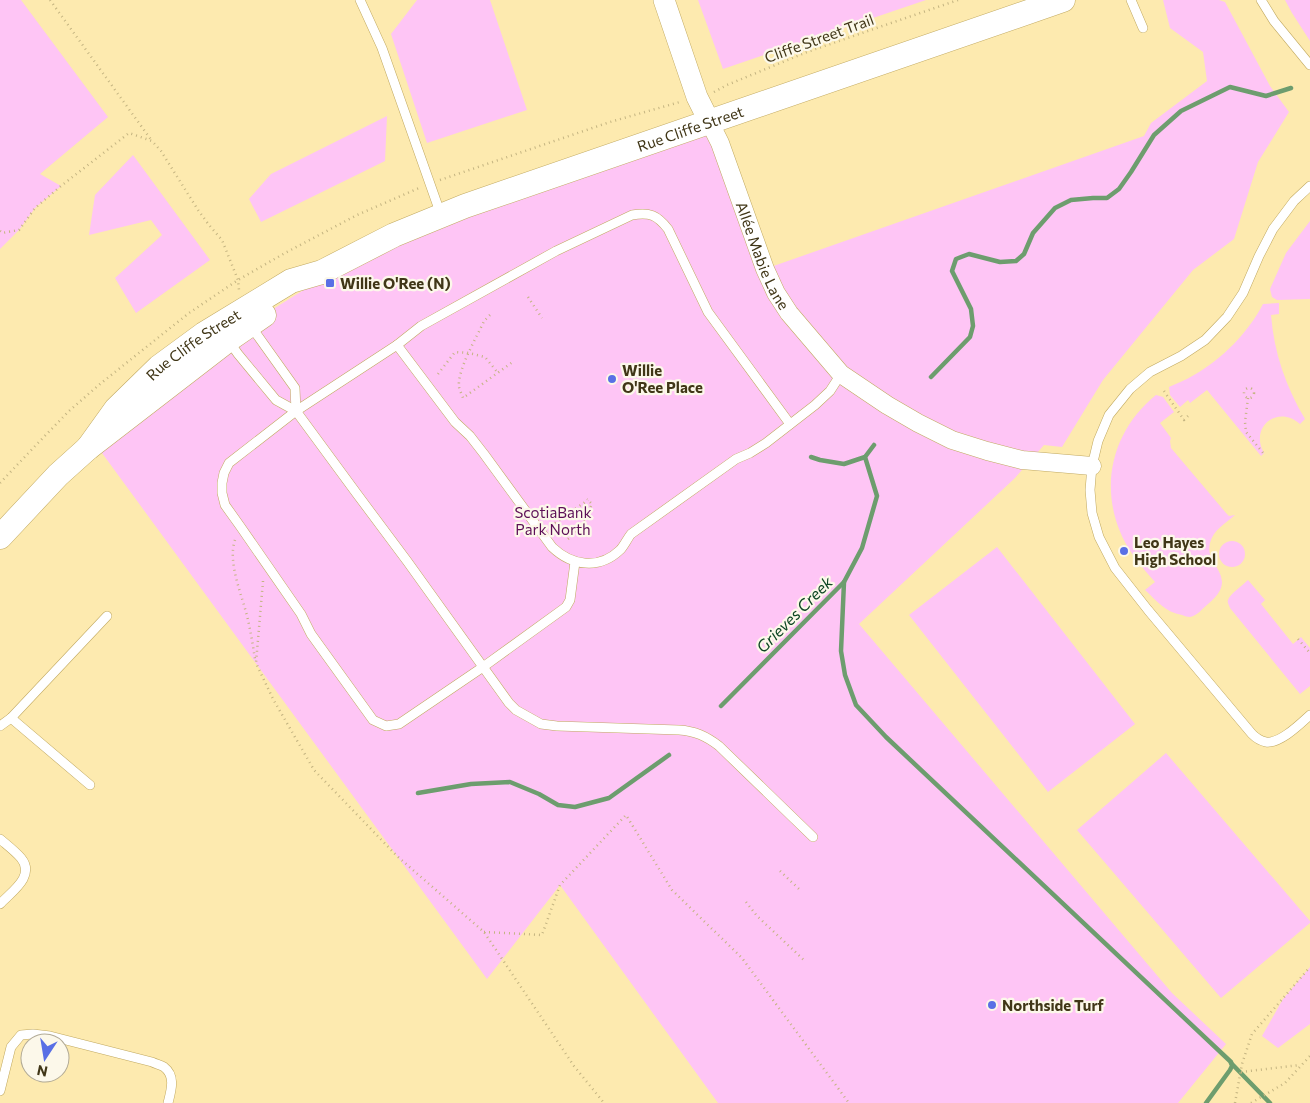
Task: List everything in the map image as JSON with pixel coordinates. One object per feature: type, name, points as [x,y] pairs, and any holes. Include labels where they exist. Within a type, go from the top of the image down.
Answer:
[{"type":"main road","name":"Rue Cliffe Street","points":[[0,537],[58,475],[88,448],[228,339],[245,318],[291,281],[322,272],[394,235],[465,206],[1063,0]]},
{"type":"main road","name":"Rue Cliffe Street","points":[[88,448],[116,409],[159,367],[204,334],[228,339]]},
{"type":"street","points":[[664,0],[697,96],[709,121]]},
{"type":"street","name":"Allée Mabie Lane","points":[[709,121],[720,143],[765,269],[776,293],[789,313],[841,374],[887,405],[952,440],[1022,460],[1092,466]]},
{"type":"lane","points":[[1131,0],[1143,28]]},
{"type":"lane","points":[[1261,0],[1274,21],[1310,65]]},
{"type":"lane","points":[[363,1],[382,48],[441,216]]},
{"type":"lane","points":[[1310,186],[1294,201],[1273,229],[1243,293],[1227,317],[1205,340],[1181,356],[1150,372],[1130,389],[1110,415],[1098,441],[1092,466],[1090,490],[1092,513],[1099,537],[1116,568],[1148,610],[1252,734],[1268,743],[1275,742],[1310,715]]},
{"type":"lane","points":[[575,562],[570,600],[566,607],[483,667],[399,724],[386,726],[373,720],[311,634],[301,614],[225,505],[222,483],[229,463],[296,410],[398,345],[421,326],[556,251],[632,215],[643,213],[654,215],[668,229],[708,312],[790,424]]},
{"type":"lane","points":[[245,318],[295,388],[296,410]]},
{"type":"lane","points":[[228,339],[276,400],[296,410],[509,703],[516,710],[541,724],[569,727],[679,730],[690,731],[710,739],[813,837]]},
{"type":"lane","points":[[398,345],[456,422],[484,454],[552,548],[560,555],[575,562],[588,564],[599,563],[611,557],[621,549],[631,534],[728,464],[750,453],[790,424],[830,391],[841,374]]},
{"type":"lane","points":[[0,726],[11,718],[107,616]]},
{"type":"lane","points":[[11,718],[90,785]]},
{"type":"lane","points":[[0,839],[22,858],[26,866],[26,875],[20,884],[0,904]]},
{"type":"lane","points":[[0,1091],[11,1047],[21,1035],[33,1034],[50,1036],[164,1067],[171,1075],[172,1088],[168,1103]]},
{"type":"path","points":[[50,0],[161,151],[203,218],[222,240],[238,280],[245,318]]},
{"type":"path","name":"Cliffe Street Trail","points":[[718,90],[807,52],[958,0]]},
{"type":"path","points":[[0,231],[2,233],[19,230],[35,208],[129,134],[152,141]]},
{"type":"path","points":[[528,297],[542,318]]},
{"type":"path","points":[[490,315],[484,321],[462,367],[459,388],[464,398],[514,361]]},
{"type":"path","points":[[438,374],[455,352],[469,353],[485,358],[498,373]]},
{"type":"path","points":[[1164,390],[1184,420],[1188,416]]},
{"type":"path","points":[[1248,398],[1245,422],[1246,432],[1264,454]]},
{"type":"path","points":[[555,523],[587,500],[592,504],[579,530],[568,539]]},
{"type":"path","points":[[240,526],[233,546],[235,575],[248,620],[256,663],[273,699],[314,770],[397,856],[484,932],[574,1066],[604,1103]]},
{"type":"path","points":[[256,663],[265,562]]},
{"type":"path","points":[[1298,639],[1310,653]]},
{"type":"path","points":[[484,932],[542,935],[560,885],[626,815],[672,890],[742,958],[849,1103]]},
{"type":"path","points":[[780,871],[800,890]]},
{"type":"path","points":[[746,902],[757,916],[806,961]]},
{"type":"path","points":[[1235,1103],[1241,1072],[1252,1034],[1310,967]]},
{"type":"path","points":[[1251,1103],[1285,1083],[1310,1056]]},
{"type":"path","points":[[1241,1072],[1302,1064]]},
{"type":"green space","points":[[0,0],[21,0],[108,117],[40,174],[61,186],[35,208],[19,230],[0,249]]},
{"type":"green space","points":[[417,0],[490,0],[527,110],[427,143],[391,34]]},
{"type":"green space","points":[[698,0],[926,0],[723,69]]},
{"type":"green space","name":"ScotiaBank Park North","points":[[1163,0],[1219,0],[1225,2],[1270,86],[1289,112],[1258,162],[1234,239],[1193,270],[1103,380],[1062,447],[1044,445],[1015,478],[859,624],[1172,993],[1226,1044],[1178,1103],[718,1103],[560,885],[487,979],[102,453],[88,448],[249,324],[302,291],[322,272],[709,121],[765,269],[1144,136],[1151,123],[1207,81],[1203,52],[1170,28]]},
{"type":"green space","points":[[1285,0],[1310,0],[1310,41],[1292,13]]},
{"type":"green space","points":[[387,116],[385,161],[261,222],[249,199],[271,174]]},
{"type":"green space","points":[[133,155],[210,260],[136,313],[115,278],[162,235],[151,220],[89,235],[95,195]]},
{"type":"green space","points":[[1310,221],[1310,299],[1277,300],[1272,297],[1270,289],[1286,253]]},
{"type":"green space","points":[[1279,303],[1279,314],[1271,315],[1275,343],[1292,395],[1305,419],[1300,424],[1292,418],[1283,416],[1268,421],[1260,435],[1260,443],[1264,453],[1261,456],[1207,390],[1190,403],[1188,400],[1180,407],[1170,395],[1169,387],[1204,369],[1224,353],[1250,325],[1263,304]]},
{"type":"green space","points":[[1156,395],[1163,397],[1174,412],[1160,423],[1171,438],[1171,448],[1226,513],[1229,516],[1235,515],[1217,531],[1210,543],[1210,554],[1221,576],[1221,588],[1211,602],[1197,614],[1190,617],[1176,614],[1166,609],[1145,590],[1155,582],[1130,551],[1119,529],[1113,511],[1112,474],[1115,456],[1121,439],[1130,423]]},
{"type":"green space","points":[[1232,541],[1241,545],[1245,554],[1241,563],[1232,567],[1223,563],[1219,554],[1223,545]]},
{"type":"green space","points":[[997,547],[1135,724],[1048,792],[909,615]]},
{"type":"green space","points":[[1248,580],[1265,600],[1261,604],[1293,644],[1301,637],[1310,648],[1310,686],[1300,694],[1230,608],[1229,598]]},
{"type":"green space","points":[[1166,753],[1310,921],[1310,923],[1221,998],[1077,830]]},
{"type":"green space","points":[[1310,967],[1310,1024],[1278,1048],[1262,1036],[1283,999]]},
{"type":"waterway","name":"Grieves Creek","points":[[931,377],[970,337],[973,326],[971,309],[952,271],[956,259],[969,254],[1000,262],[1016,261],[1024,254],[1033,233],[1055,208],[1071,200],[1107,198],[1119,189],[1154,135],[1181,111],[1230,87],[1266,96],[1291,88]]},
{"type":"waterway","name":"Grieves Creek","points":[[721,706],[844,582],[862,548],[877,496],[865,457],[874,445]]},
{"type":"waterway","points":[[811,457],[844,464],[865,457]]},
{"type":"waterway","points":[[844,582],[841,651],[845,675],[856,705],[886,737],[1231,1062],[1230,1070],[1206,1103]]},
{"type":"waterway","name":"Grieves Creek","points":[[418,793],[471,784],[510,782],[539,794],[558,805],[575,807],[609,798],[669,755]]},
{"type":"waterway","points":[[1231,1063],[1270,1103]]},
{"type":"place","name":"Willie O'Ree (N)","points":[[330,283]]},
{"type":"place","name":"Willie O'Ree Place","points":[[612,379]]},
{"type":"place","name":"Leo Hayes High School","points":[[1124,551]]},
{"type":"place","name":"Northside Turf","points":[[992,1005]]}]
